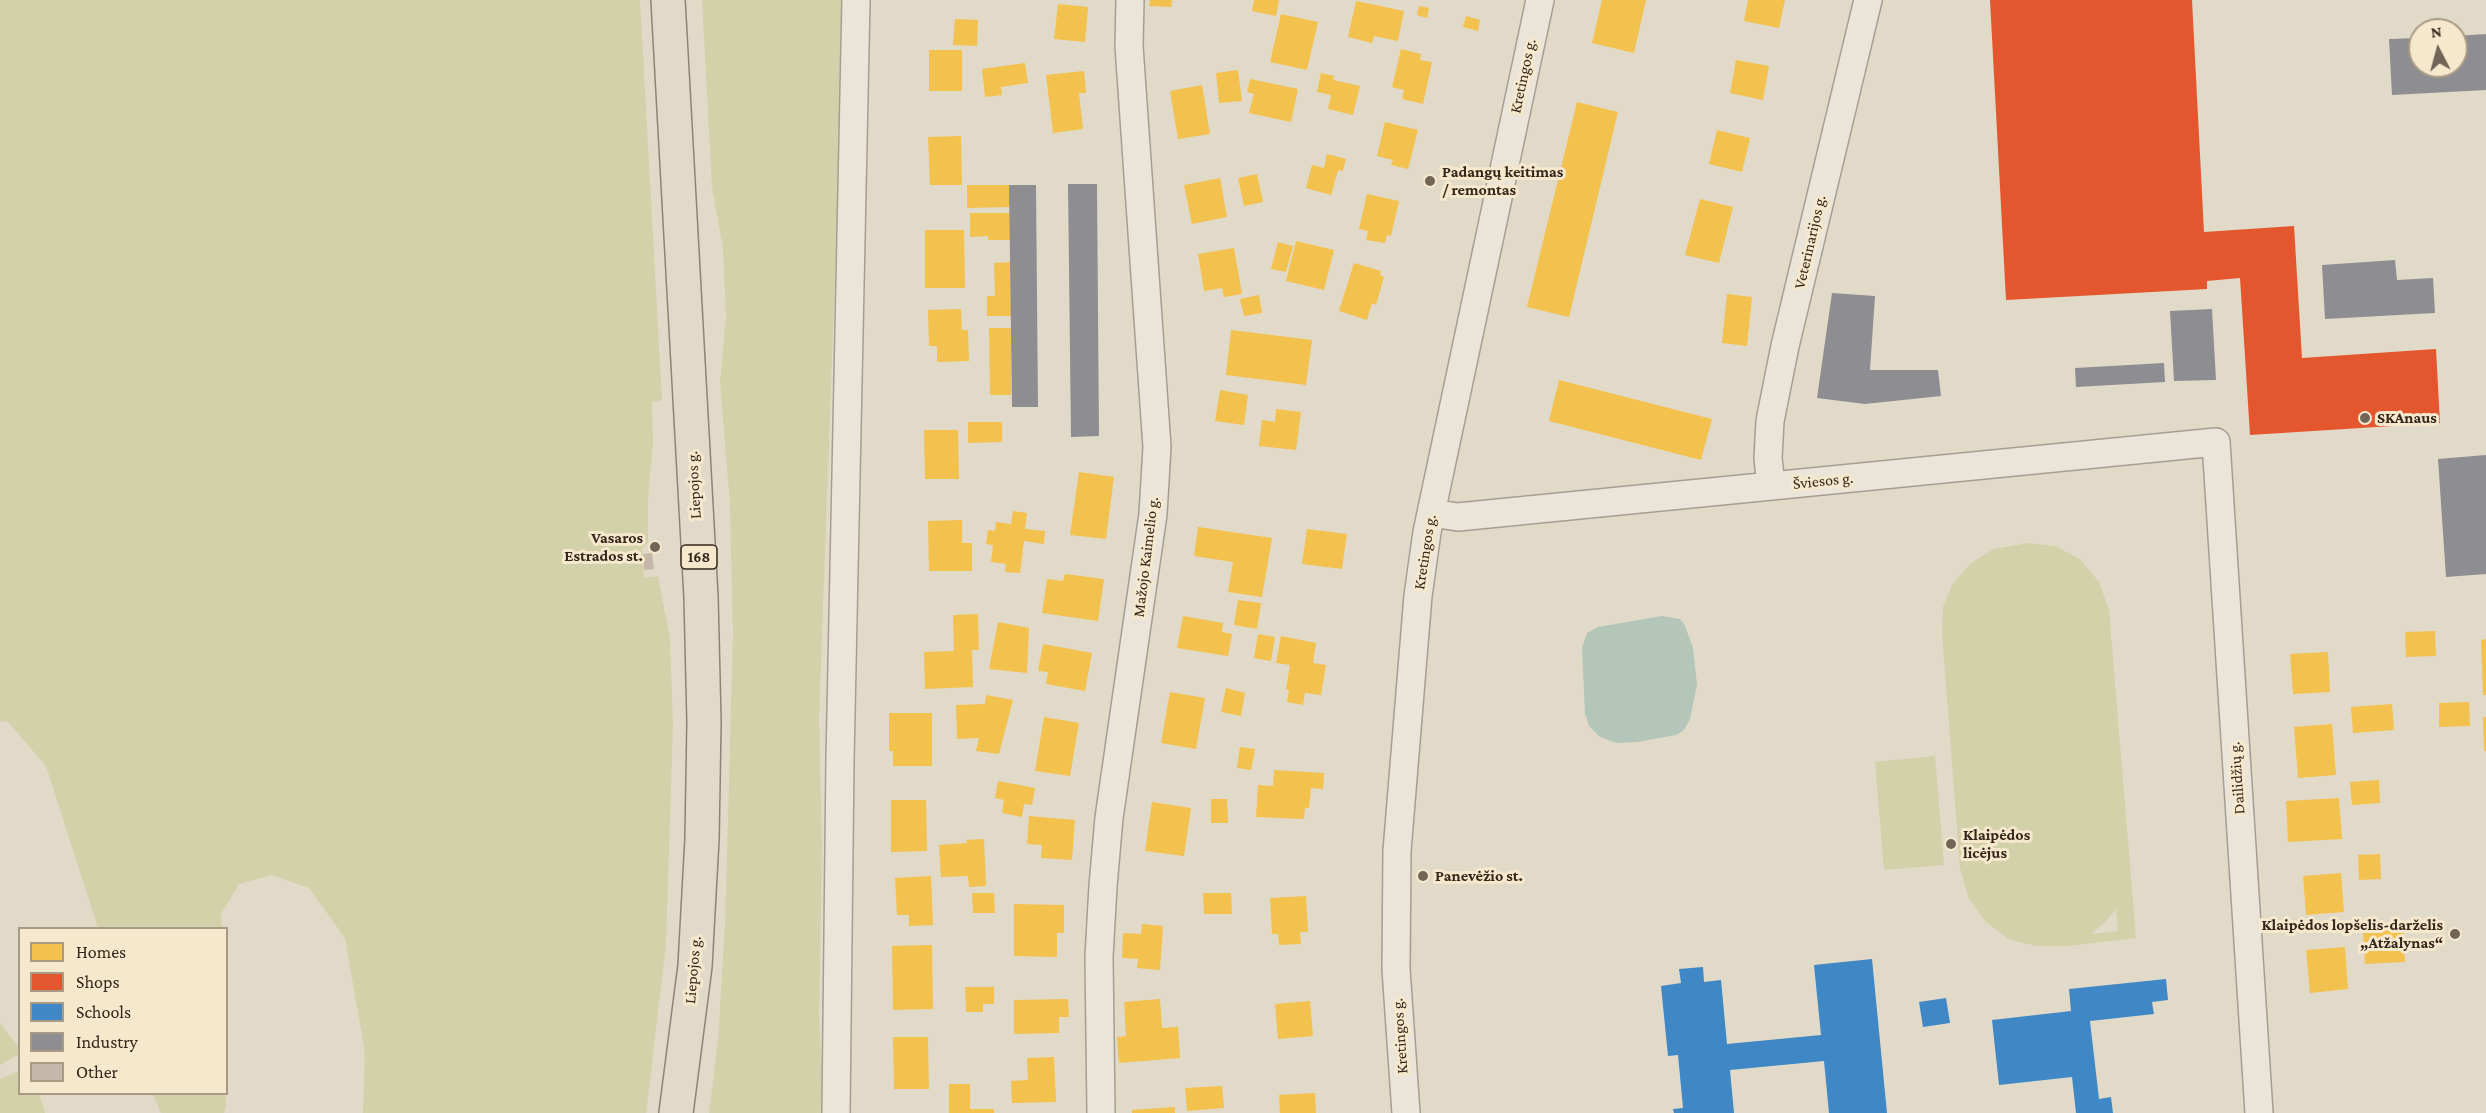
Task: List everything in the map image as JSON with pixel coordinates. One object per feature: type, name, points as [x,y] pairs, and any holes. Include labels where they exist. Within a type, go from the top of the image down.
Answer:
[{"type":"main road","name":"Liepojos g.","points":[[668,0],[701,597],[704,722],[702,839],[695,966],[676,1113]]},
{"type":"street","points":[[836,1113],[840,760],[856,0]]},
{"type":"street","name":"Mažojo Kaimelio g.","points":[[1101,1113],[1100,957],[1103,886],[1109,818],[1153,514],[1157,447],[1130,70],[1130,0]]},
{"type":"street","name":"Kretingos g.","points":[[1406,1113],[1396,969],[1397,851],[1415,616],[1431,513],[1540,0]]},
{"type":"street","name":"Veterinarijos g.","points":[[1771,486],[1768,458],[1770,422],[1785,346],[1869,0]]},
{"type":"street","name":"Šviesos g.","points":[[1431,513],[1458,518],[2216,442]]},
{"type":"street","name":"Dailidžių g.","points":[[2216,442],[2259,1113]]},
{"type":"green space","points":[[0,0],[640,0],[662,400],[652,402],[653,443],[648,499],[648,543],[642,549],[644,578],[658,576],[670,639],[673,724],[666,945],[646,1113],[363,1113],[365,1053],[345,938],[309,888],[272,875],[239,884],[221,914],[222,927],[98,927],[46,766],[8,722],[0,721]]},
{"type":"green space","points":[[702,0],[845,0],[819,718],[822,849],[819,1015],[824,1113],[709,1113],[718,1041],[725,925],[733,636],[730,505],[720,381],[726,318],[723,248],[712,187]]},
{"type":"green space","points":[[2028,543],[2055,546],[2080,559],[2099,582],[2109,610],[2136,938],[2069,946],[2037,946],[2010,940],[1986,922],[1969,899],[1960,868],[1942,633],[1943,607],[1952,585],[1971,563],[1994,549]],"holes":[[[2116,909],[2118,931],[2091,934]]]},
{"type":"green space","points":[[1935,756],[1944,865],[1884,870],[1875,762]]},
{"type":"green space","points":[[0,1023],[18,1046],[18,1055],[0,1065]]},
{"type":"green space","points":[[18,1071],[18,1095],[39,1095],[45,1113],[0,1113],[0,1079]]},
{"type":"green space","points":[[153,1095],[226,1095],[224,1113],[161,1113]]},
{"type":"shaded area","points":[[1662,616],[1680,619],[1693,648],[1697,684],[1690,719],[1684,730],[1676,735],[1617,743],[1600,737],[1589,726],[1585,714],[1582,648],[1587,633],[1598,627]]},
{"type":"building: Homes","points":[[1150,0],[1172,0],[1171,7],[1149,6]]},
{"type":"building: Homes","points":[[1254,0],[1279,0],[1276,16],[1252,11]]},
{"type":"building: Homes","points":[[1602,0],[1646,0],[1634,53],[1592,43]]},
{"type":"building: Homes","points":[[1748,0],[1785,0],[1779,28],[1744,21]]},
{"type":"building: Homes","points":[[1356,1],[1404,11],[1398,41],[1374,36],[1372,43],[1348,37]]},
{"type":"building: Homes","points":[[1058,4],[1088,7],[1085,42],[1054,39]]},
{"type":"building: Homes","points":[[1419,6],[1429,8],[1427,18],[1417,15]]},
{"type":"building: Homes","points":[[1281,14],[1318,22],[1307,70],[1270,62]]},
{"type":"building: Homes","points":[[1466,16],[1480,20],[1478,31],[1463,27]]},
{"type":"building: Homes","points":[[955,19],[978,20],[977,46],[953,45]]},
{"type":"building: Homes","points":[[1401,49],[1421,54],[1420,60],[1432,62],[1423,104],[1402,99],[1404,90],[1392,87]]},
{"type":"building: Homes","points":[[929,50],[962,50],[962,91],[929,91]]},
{"type":"building: Homes","points":[[1736,60],[1769,66],[1763,100],[1730,93]]},
{"type":"building: Homes","points":[[1025,63],[1028,83],[1001,87],[1002,95],[985,97],[982,69]]},
{"type":"building: Homes","points":[[1238,70],[1242,101],[1219,103],[1216,73]]},
{"type":"building: Homes","points":[[1084,71],[1086,93],[1079,93],[1083,129],[1053,133],[1046,75]]},
{"type":"building: Homes","points":[[1321,73],[1334,76],[1333,80],[1360,86],[1353,115],[1328,109],[1331,95],[1317,92]]},
{"type":"building: Homes","points":[[1250,79],[1298,89],[1291,122],[1249,113],[1254,94],[1247,92]]},
{"type":"building: Homes","points":[[1202,85],[1210,134],[1178,139],[1170,91]]},
{"type":"building: Homes","points":[[1577,102],[1618,112],[1569,317],[1527,307]]},
{"type":"building: Homes","points":[[1385,122],[1418,130],[1408,169],[1391,165],[1393,160],[1377,156]]},
{"type":"building: Homes","points":[[1717,130],[1750,138],[1742,172],[1709,164]]},
{"type":"building: Homes","points":[[961,136],[962,185],[930,185],[928,137]]},
{"type":"building: Homes","points":[[1327,154],[1346,159],[1343,171],[1338,170],[1331,195],[1306,188],[1312,165],[1324,168]]},
{"type":"building: Homes","points":[[1257,174],[1263,202],[1244,206],[1238,178]]},
{"type":"building: Homes","points":[[1220,178],[1227,217],[1192,224],[1184,185]]},
{"type":"building: Homes","points":[[967,185],[1009,185],[1010,207],[967,208]]},
{"type":"building: Homes","points":[[1367,194],[1399,201],[1391,236],[1387,235],[1385,243],[1366,240],[1368,231],[1359,229]]},
{"type":"building: Homes","points":[[1700,199],[1733,207],[1719,263],[1685,255]]},
{"type":"building: Homes","points":[[970,213],[1010,213],[1010,240],[988,240],[988,236],[970,237]]},
{"type":"building: Homes","points":[[925,230],[964,230],[965,288],[925,288]]},
{"type":"building: Homes","points":[[1296,241],[1334,250],[1324,290],[1286,281]]},
{"type":"building: Homes","points":[[1278,242],[1293,246],[1286,272],[1271,269]]},
{"type":"building: Homes","points":[[1234,248],[1242,294],[1224,297],[1222,288],[1204,291],[1198,254]]},
{"type":"building: Homes","points":[[1010,262],[1011,316],[987,316],[987,296],[995,296],[994,263]]},
{"type":"building: Homes","points":[[1354,263],[1381,271],[1380,275],[1384,277],[1376,305],[1372,303],[1367,320],[1339,311]]},
{"type":"building: Homes","points":[[1727,294],[1752,297],[1747,346],[1722,343]]},
{"type":"building: Homes","points":[[1259,295],[1262,313],[1244,316],[1240,299]]},
{"type":"building: Homes","points":[[961,309],[962,330],[968,330],[969,361],[937,362],[937,346],[929,346],[928,310]]},
{"type":"building: Homes","points":[[989,328],[1011,328],[1011,395],[990,395]]},
{"type":"building: Homes","points":[[1231,330],[1312,340],[1306,385],[1226,375]]},
{"type":"building: Homes","points":[[1559,380],[1712,419],[1701,460],[1549,421]]},
{"type":"building: Homes","points":[[1220,390],[1248,395],[1244,425],[1215,421]]},
{"type":"building: Homes","points":[[1276,409],[1301,412],[1296,450],[1259,446],[1262,420],[1275,422]]},
{"type":"building: Homes","points":[[968,422],[1002,422],[1002,442],[968,443]]},
{"type":"building: Homes","points":[[924,430],[958,430],[959,479],[925,479]]},
{"type":"building: Homes","points":[[1079,472],[1114,477],[1106,539],[1070,535]]},
{"type":"building: Homes","points":[[1013,511],[1027,513],[1025,529],[1045,531],[1044,544],[1024,541],[1020,573],[1005,572],[1006,564],[991,562],[993,545],[986,544],[988,530],[995,531],[996,522],[1011,524]]},
{"type":"building: Homes","points":[[962,520],[962,543],[972,543],[972,571],[929,571],[928,521]]},
{"type":"building: Homes","points":[[1198,527],[1272,538],[1262,597],[1228,592],[1233,562],[1194,556]]},
{"type":"building: Homes","points":[[1307,529],[1347,534],[1342,569],[1302,564]]},
{"type":"building: Homes","points":[[1065,574],[1104,579],[1098,621],[1042,613],[1047,579],[1063,581]]},
{"type":"building: Homes","points":[[1238,600],[1261,603],[1257,629],[1234,625]]},
{"type":"building: Homes","points":[[978,614],[979,650],[972,650],[973,687],[925,689],[924,652],[954,651],[953,615]]},
{"type":"building: Homes","points":[[1183,616],[1223,623],[1222,632],[1232,634],[1228,656],[1177,648]]},
{"type":"building: Homes","points":[[998,622],[1029,628],[1027,673],[989,669]]},
{"type":"building: Homes","points":[[2435,631],[2436,656],[2406,657],[2405,632]]},
{"type":"building: Homes","points":[[1258,634],[1275,637],[1271,661],[1254,658]]},
{"type":"building: Homes","points":[[1281,636],[1316,643],[1313,663],[1326,665],[1321,695],[1305,693],[1303,705],[1287,702],[1289,690],[1286,689],[1290,665],[1276,663]]},
{"type":"building: Homes","points":[[2486,639],[2486,695],[2483,695],[2481,640]]},
{"type":"building: Homes","points":[[1043,644],[1092,653],[1085,691],[1046,684],[1048,672],[1038,671]]},
{"type":"building: Homes","points":[[2328,652],[2330,692],[2293,694],[2290,654]]},
{"type":"building: Homes","points":[[1226,688],[1245,693],[1241,716],[1221,712]]},
{"type":"building: Homes","points":[[1170,692],[1205,698],[1196,749],[1161,743]]},
{"type":"building: Homes","points":[[986,695],[1013,700],[999,754],[976,751],[979,738],[957,739],[956,705],[985,704]]},
{"type":"building: Homes","points":[[2469,702],[2470,726],[2439,727],[2439,703]]},
{"type":"building: Homes","points":[[2392,704],[2394,730],[2353,733],[2351,707]]},
{"type":"building: Homes","points":[[889,713],[932,713],[932,766],[893,766],[893,751],[889,751]]},
{"type":"building: Homes","points":[[1044,717],[1079,723],[1070,776],[1035,771]]},
{"type":"building: Homes","points":[[2483,717],[2486,717],[2486,751],[2484,751]]},
{"type":"building: Homes","points":[[2332,724],[2336,775],[2298,778],[2294,727]]},
{"type":"building: Homes","points":[[1240,747],[1255,749],[1251,770],[1237,768]]},
{"type":"building: Homes","points":[[1274,770],[1324,773],[1323,789],[1311,788],[1309,808],[1305,808],[1304,819],[1256,817],[1258,785],[1273,786]]},
{"type":"building: Homes","points":[[2379,780],[2380,803],[2352,805],[2350,782]]},
{"type":"building: Homes","points":[[998,781],[1035,788],[1032,805],[1024,804],[1022,817],[1002,813],[1004,800],[995,798]]},
{"type":"building: Homes","points":[[2339,798],[2342,839],[2288,842],[2286,801]]},
{"type":"building: Homes","points":[[1211,799],[1227,799],[1228,823],[1211,823]]},
{"type":"building: Homes","points":[[891,800],[926,800],[927,851],[891,852]]},
{"type":"building: Homes","points":[[1152,802],[1191,808],[1184,856],[1145,851]]},
{"type":"building: Homes","points":[[1029,816],[1075,820],[1072,860],[1041,858],[1042,845],[1027,844]]},
{"type":"building: Homes","points":[[984,839],[986,886],[969,887],[968,876],[941,877],[939,845]]},
{"type":"building: Homes","points":[[2380,854],[2381,879],[2359,880],[2358,855]]},
{"type":"building: Homes","points":[[2341,873],[2344,912],[2306,915],[2303,876]]},
{"type":"building: Homes","points":[[931,876],[933,925],[909,926],[909,915],[897,915],[895,878]]},
{"type":"building: Homes","points":[[972,893],[994,893],[995,913],[973,913]]},
{"type":"building: Homes","points":[[1203,893],[1231,893],[1232,914],[1204,914]]},
{"type":"building: Homes","points":[[1306,896],[1308,932],[1300,932],[1301,944],[1279,945],[1278,934],[1272,934],[1270,898]]},
{"type":"building: Homes","points":[[1014,904],[1064,905],[1064,933],[1057,933],[1057,957],[1014,956]]},
{"type":"building: Homes","points":[[1142,924],[1163,926],[1160,970],[1137,968],[1138,959],[1122,958],[1123,933],[1141,934]]},
{"type":"building: Homes","points":[[2403,927],[2405,962],[2365,964],[2363,930]]},
{"type":"building: Homes","points":[[932,945],[933,1009],[893,1010],[892,946]]},
{"type":"building: Homes","points":[[2345,947],[2348,989],[2310,993],[2306,950]]},
{"type":"building: Homes","points":[[965,987],[994,987],[994,1004],[983,1004],[983,1012],[966,1012]]},
{"type":"building: Homes","points":[[1068,999],[1069,1017],[1059,1017],[1059,1033],[1014,1034],[1014,1000]]},
{"type":"building: Homes","points":[[1160,999],[1162,1028],[1178,1027],[1180,1058],[1119,1063],[1117,1037],[1126,1036],[1124,1002]]},
{"type":"building: Homes","points":[[1310,1001],[1313,1036],[1278,1039],[1275,1004]]},
{"type":"building: Homes","points":[[893,1037],[928,1037],[929,1089],[894,1089]]},
{"type":"building: Homes","points":[[1054,1057],[1056,1102],[1012,1103],[1011,1081],[1028,1080],[1027,1058]]},
{"type":"building: Homes","points":[[949,1084],[970,1084],[970,1109],[994,1109],[994,1113],[949,1113]]},
{"type":"building: Homes","points":[[1222,1086],[1224,1108],[1187,1111],[1185,1088]]},
{"type":"building: Homes","points":[[1315,1093],[1316,1113],[1280,1113],[1279,1095]]},
{"type":"building: Homes","points":[[1175,1107],[1175,1113],[1132,1113],[1132,1110]]},
{"type":"building: Shops","points":[[1990,0],[2192,0],[2204,232],[2294,226],[2302,358],[2436,349],[2440,423],[2250,435],[2240,278],[2207,281],[2207,289],[2006,300]]},
{"type":"building: Schools","points":[[1872,959],[1887,1113],[1829,1113],[1824,1061],[1730,1070],[1734,1113],[1674,1113],[1673,1109],[1683,1108],[1678,1055],[1668,1056],[1661,986],[1681,983],[1679,969],[1703,967],[1704,982],[1721,980],[1727,1044],[1821,1035],[1814,965]]},
{"type":"building: Schools","points":[[2166,979],[2168,1000],[2152,1002],[2154,1014],[2090,1021],[2099,1099],[2111,1097],[2113,1113],[2076,1113],[2072,1077],[1999,1085],[1992,1020],[2071,1011],[2069,989]]},
{"type":"building: Schools","points":[[1946,998],[1950,1023],[1923,1027],[1919,1002]]},
{"type":"building: Industry","points":[[2486,34],[2486,90],[2392,95],[2389,39],[2408,38],[2408,78],[2468,78],[2468,35]]},
{"type":"building: Industry","points":[[1068,184],[1097,184],[1099,436],[1071,437]]},
{"type":"building: Industry","points":[[1009,185],[1036,185],[1038,407],[1012,407]]},
{"type":"building: Industry","points":[[2395,260],[2397,280],[2433,278],[2435,313],[2325,319],[2322,265]]},
{"type":"building: Industry","points":[[1832,293],[1875,296],[1870,370],[1938,370],[1941,396],[1865,404],[1817,398]]},
{"type":"building: Industry","points":[[2212,309],[2216,380],[2174,381],[2170,311]]},
{"type":"building: Industry","points":[[2164,363],[2165,382],[2076,387],[2075,368]]},
{"type":"building: Industry","points":[[2486,455],[2486,574],[2446,577],[2438,459]]},
{"type":"building: Other","points":[[652,553],[654,569],[644,570],[643,554]]},
{"type":"place","name":"Padangų keitimas / remontas","points":[[1430,181]]},
{"type":"place","name":"SKAnaus","points":[[2365,418]]},
{"type":"place","name":"Vasaros Estrados st.","points":[[655,547]]},
{"type":"place","name":"Klaipėdos licėjus","points":[[1951,844]]},
{"type":"place","name":"Panevėžio st.","points":[[1423,876]]},
{"type":"place","name":"Klaipėdos lopšelis-darželis „Atžalynas“","points":[[2455,934]]}]
